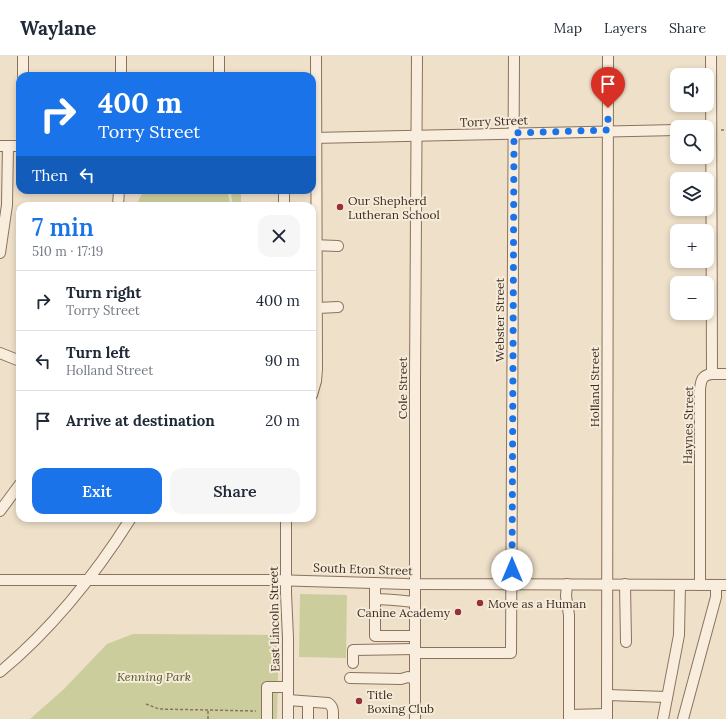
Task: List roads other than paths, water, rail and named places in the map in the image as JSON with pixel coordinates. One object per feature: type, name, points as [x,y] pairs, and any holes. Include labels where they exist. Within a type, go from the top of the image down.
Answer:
[{"type":"street","points":[[23,56],[23,72]]},
{"type":"street","points":[[121,56],[121,72]]},
{"type":"street","points":[[219,56],[219,72]]},
{"type":"street","points":[[316,56],[316,72]]},
{"type":"street","name":"Cole Street","points":[[415,719],[417,56]]},
{"type":"street","name":"Webster Street","points":[[415,651],[511,653],[514,56]]},
{"type":"street","name":"Holland Street","points":[[606,717],[608,56]]},
{"type":"street","points":[[712,56],[713,120]]},
{"type":"street","name":"Torry Street","points":[[316,138],[608,130],[670,130]]},
{"type":"street","points":[[0,253],[7,198],[4,146],[16,146]]},
{"type":"street","points":[[713,164],[712,374],[726,374]]},
{"type":"street","points":[[316,245],[338,246]]},
{"type":"street","points":[[316,287],[316,325]]},
{"type":"street","points":[[317,308],[338,307]]},
{"type":"street","points":[[0,354],[16,360]]},
{"type":"street","name":"Haynes Street","points":[[700,585],[700,389],[701,380],[703,377],[712,374]]},
{"type":"street","points":[[0,511],[16,489]]},
{"type":"street","points":[[0,672],[15,660],[55,620],[87,580],[128,522]]},
{"type":"street","name":"East Lincoln Street","points":[[286,522],[288,719]]},
{"type":"street","name":"South Eton Street","points":[[0,580],[286,580],[415,584],[721,585]]},
{"type":"street","points":[[375,583],[375,636],[415,636]]},
{"type":"street","points":[[566,584],[569,615],[569,717],[606,717]]},
{"type":"street","points":[[625,584],[626,642]]},
{"type":"street","points":[[663,719],[679,635],[680,585]]},
{"type":"street","points":[[683,719],[716,597],[721,585]]},
{"type":"street","points":[[375,599],[394,599],[403,602],[415,602]]},
{"type":"street","points":[[353,663],[353,650],[415,651]]},
{"type":"street","points":[[350,678],[401,679],[408,677],[415,679]]},
{"type":"street","points":[[267,719],[267,687],[288,687]]},
{"type":"street","points":[[607,696],[667,697]]},
{"type":"street","points":[[288,700],[328,703],[333,708],[333,719]]},
{"type":"street","points":[[308,702],[308,719]]},
{"type":"place","name":"Our Shepherd Lutheran School","points":[[340,207]]},
{"type":"place","name":"Move as a Human","points":[[480,603]]},
{"type":"place","name":"Canine Academy","points":[[458,612]]},
{"type":"place","name":"Title Boxing Club","points":[[359,701]]},
{"type":"park label","name":"Kenning Park","points":[[154,676]]}]
